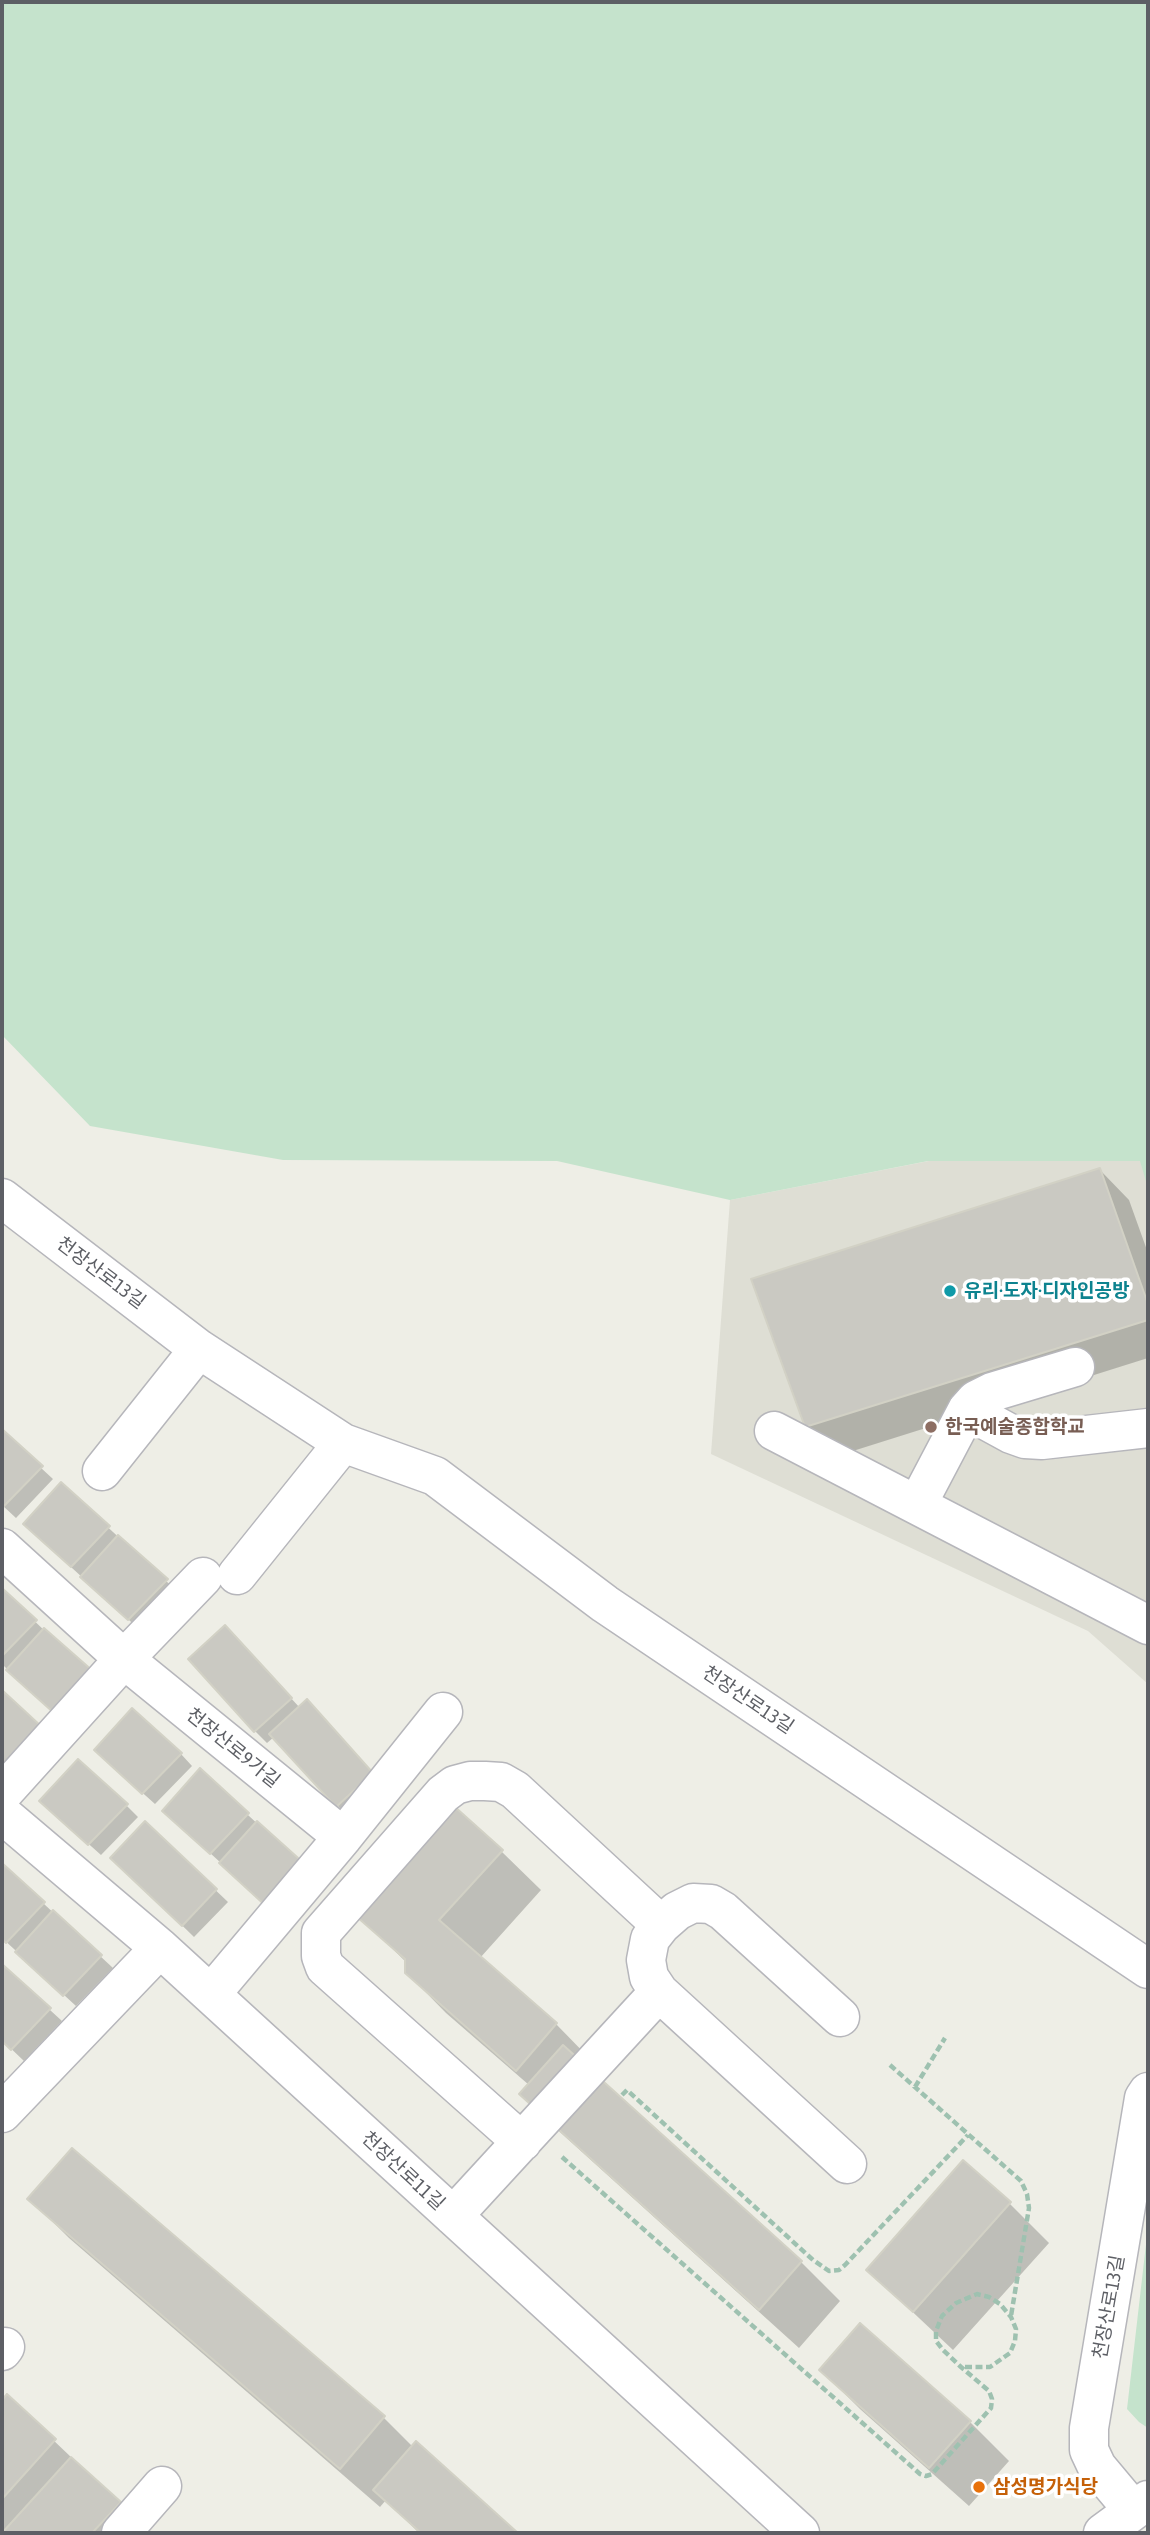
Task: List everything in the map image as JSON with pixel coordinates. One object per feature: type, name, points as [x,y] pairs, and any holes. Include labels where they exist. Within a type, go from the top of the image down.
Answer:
[{"type":"street","name":"천장산로13길","points":[[2,1198],[200,1349],[343,1443],[435,1476],[604,1604],[1148,1969]]},
{"type":"street","points":[[102,1471],[200,1349]]},
{"type":"street","points":[[917,1505],[967,1410],[976,1400],[992,1391],[1075,1367]]},
{"type":"street","points":[[967,1410],[1025,1439],[1042,1440],[1148,1428]]},
{"type":"street","points":[[774,1431],[1148,1625]]},
{"type":"street","points":[[2,1794],[124,1659],[220,1576],[343,1443]]},
{"type":"street","name":"천장산로9가길","points":[[2,1548],[124,1659],[343,1836]]},
{"type":"street","points":[[211,1994],[443,1712]]},
{"type":"street","points":[[522,2142],[326,1967],[321,1956],[321,1933],[443,1794],[455,1785],[470,1781],[501,1782],[515,1790],[661,1925]]},
{"type":"street","name":"천장산로11길","points":[[2,1814],[160,1948],[800,2533]]},
{"type":"street","points":[[840,2017],[723,1911],[711,1904],[693,1903],[677,1911],[650,1939],[646,1960],[649,1977],[659,1992],[847,2164]]},
{"type":"street","points":[[6,2098],[160,1948]]},
{"type":"street","points":[[453,2216],[659,1992]]},
{"type":"street","name":"천장산로13길","points":[[1140,2505],[1097,2467],[1090,2450],[1089,2428],[1144,2098],[1148,2092]]},
{"type":"street","points":[[121,2533],[162,2486]]},
{"type":"street","points":[[1103,2533],[1140,2505]]},
{"type":"path","points":[[915,2088],[945,2038]]},
{"type":"path","points":[[890,2065],[1021,2181],[1030,2208],[1011,2317]]},
{"type":"path","points":[[627,2090],[813,2260],[829,2271],[839,2270],[845,2265],[968,2135]]},
{"type":"path","points":[[562,2157],[920,2474],[932,2474],[992,2407],[989,2391],[961,2367],[936,2341],[936,2331],[942,2316],[956,2303],[977,2294],[989,2297],[1000,2304],[1011,2317],[1016,2329],[1015,2341],[1010,2353],[990,2367],[961,2367]]},
{"type":"shaded area","name":"한국예술종합학교","points":[[1148,1118],[1148,1684],[1088,1631],[711,1454],[730,1200]]},
{"type":"green space","points":[[2,2],[1148,2],[1148,1188],[1140,1161],[928,1161],[730,1200],[557,1161],[283,1160],[90,1126],[2,1035]]},
{"type":"green space","points":[[1148,2227],[1148,2428],[1127,2409]]},
{"type":"building","name":"유리·도자·디자인공방","points":[[1100,1168],[1148,1304],[1148,1320],[805,1427],[751,1279]]},
{"type":"building","points":[[2,1429],[43,1466],[3,1507],[2,1506]]},
{"type":"building","points":[[61,1482],[110,1526],[71,1567],[23,1524]]},
{"type":"building","points":[[118,1535],[168,1579],[128,1620],[80,1577]]},
{"type":"building","points":[[2,1588],[37,1620],[2,1656]]},
{"type":"building","points":[[225,1625],[292,1698],[254,1732],[188,1659]]},
{"type":"building","points":[[44,1628],[94,1672],[54,1713],[6,1670]]},
{"type":"building","points":[[2,1690],[42,1727],[2,1767]]},
{"type":"building","points":[[307,1699],[373,1773],[336,1807],[269,1734]]},
{"type":"building","points":[[132,1708],[182,1753],[142,1794],[94,1750]]},
{"type":"building","points":[[78,1759],[128,1804],[88,1845],[39,1801]]},
{"type":"building","points":[[200,1768],[249,1813],[210,1854],[162,1811]]},
{"type":"building","points":[[455,1807],[503,1850],[439,1920],[557,2023],[516,2071],[405,1973],[405,1959],[357,1917]]},
{"type":"building","points":[[145,1821],[217,1889],[182,1926],[110,1858]]},
{"type":"building","points":[[257,1821],[307,1866],[267,1907],[219,1863]]},
{"type":"building","points":[[2,1863],[45,1902],[6,1943],[2,1939]]},
{"type":"building","points":[[53,1910],[102,1955],[63,1996],[15,1952]]},
{"type":"building","points":[[2,1964],[51,2008],[11,2050],[2,2041]]},
{"type":"building","points":[[563,2045],[802,2261],[759,2310],[519,2094]]},
{"type":"building","points":[[72,2148],[385,2416],[340,2469],[27,2199]]},
{"type":"building","points":[[963,2160],[1011,2202],[913,2312],[866,2270]]},
{"type":"building","points":[[860,2323],[971,2421],[929,2468],[819,2370]]},
{"type":"building","points":[[7,2394],[56,2439],[2,2499],[2,2400]]},
{"type":"building","points":[[416,2441],[518,2533],[421,2533],[373,2490]]},
{"type":"building","points":[[71,2457],[121,2502],[92,2533],[2,2533]]},
{"type":"place","name":"유리·도자·디자인공방","points":[[950,1291]]},
{"type":"place","name":"한국예술종합학교","points":[[931,1427]]},
{"type":"place","name":"삼성명가식당","points":[[979,2487]]}]
